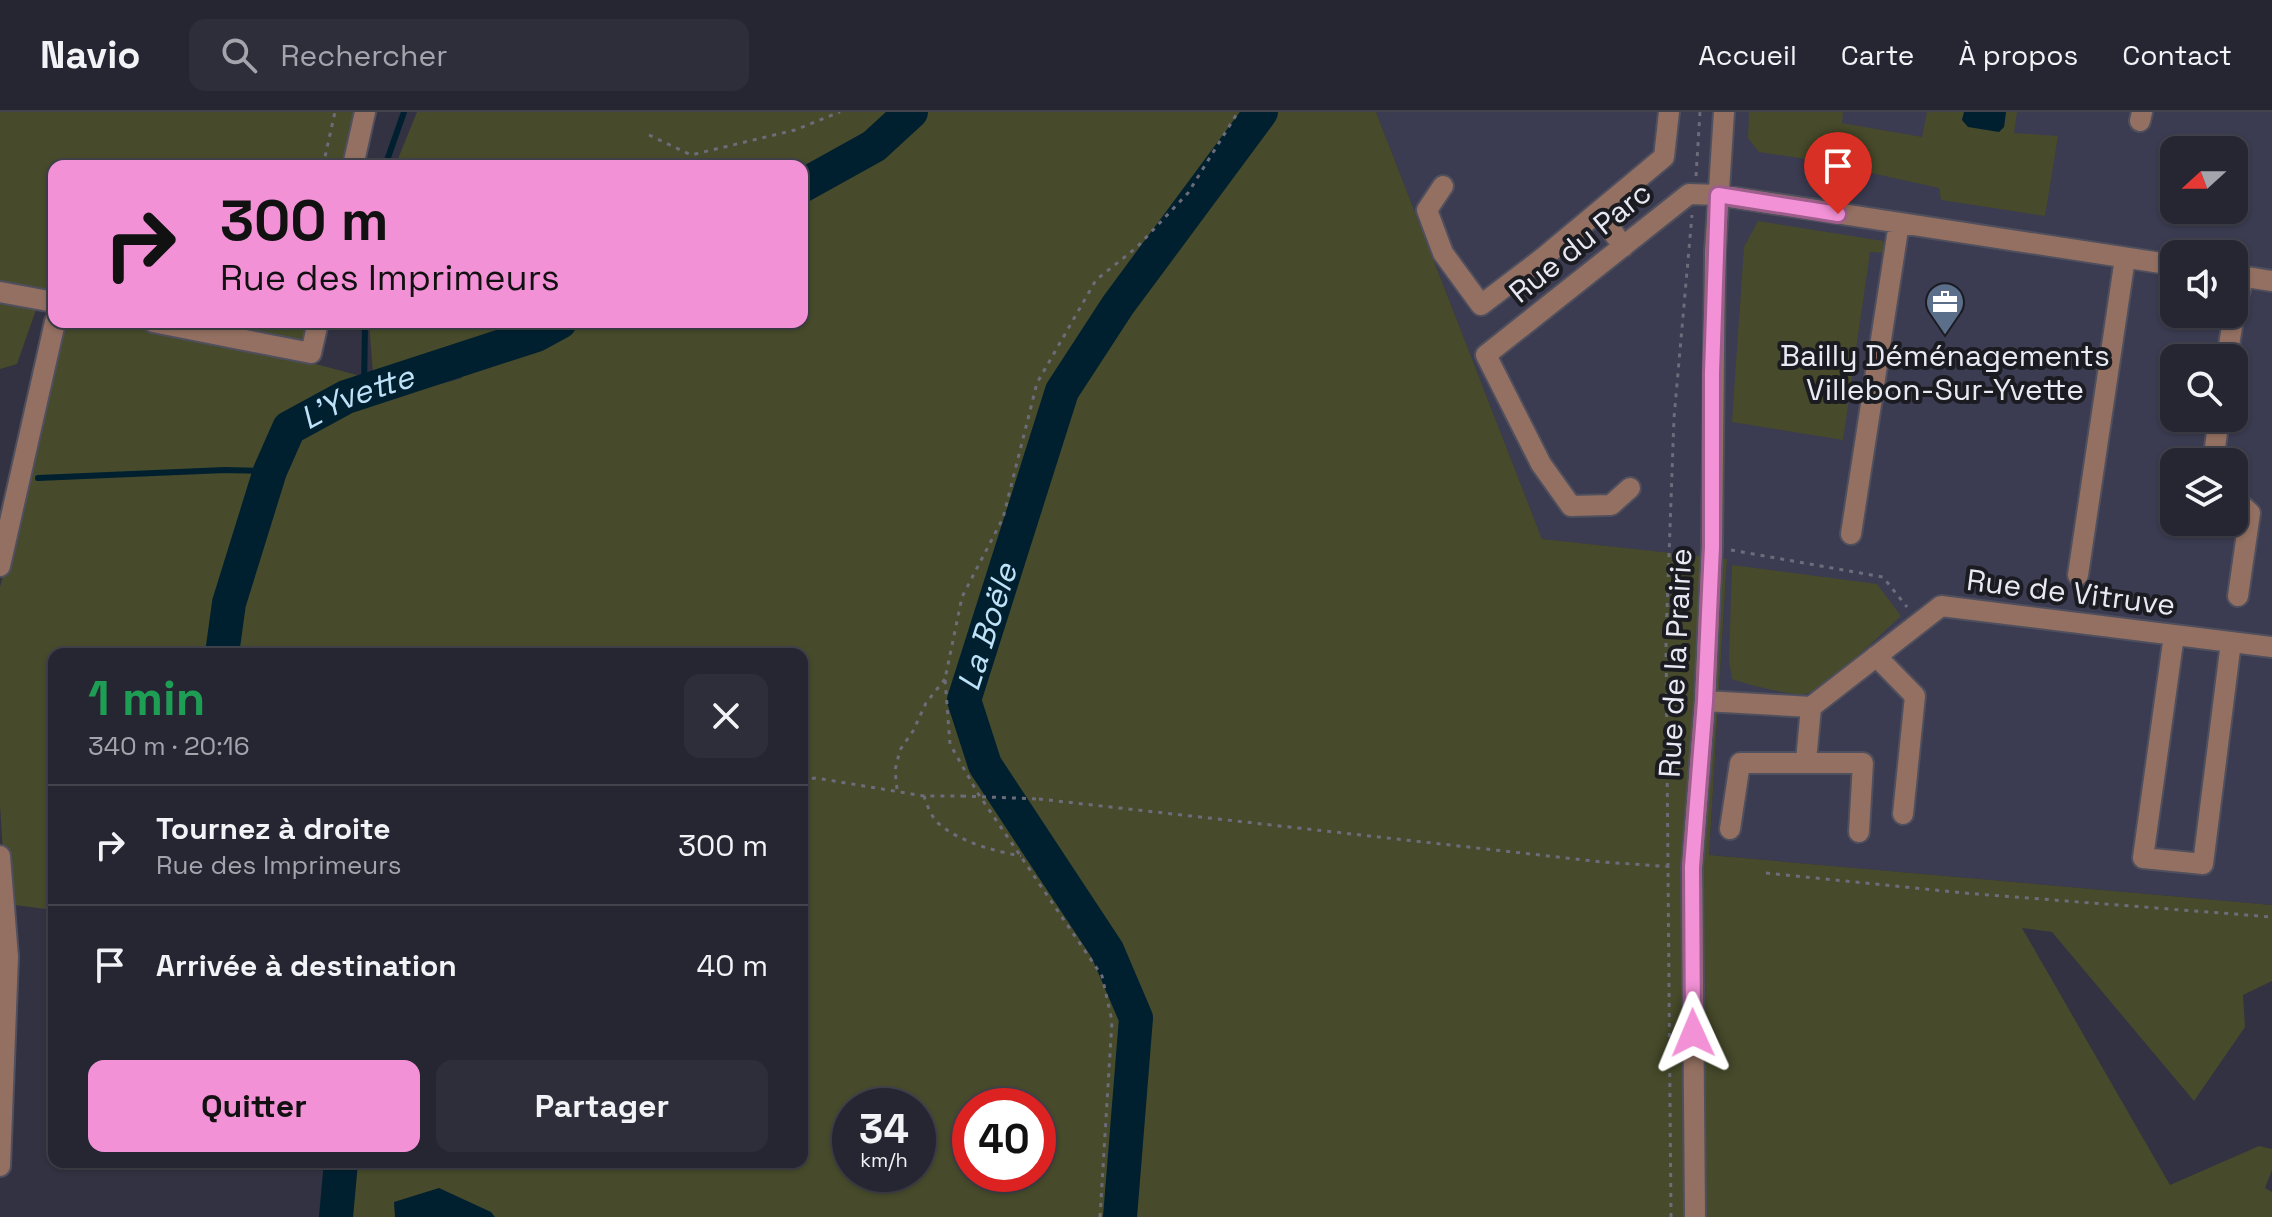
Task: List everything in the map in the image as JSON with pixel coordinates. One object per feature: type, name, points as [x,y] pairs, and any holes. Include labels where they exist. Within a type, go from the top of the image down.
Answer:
[{"type":"street","points":[[354,160],[365,112]]},
{"type":"street","points":[[1443,186],[1427,210],[1443,253],[1481,305],[1664,157],[1669,112]]},
{"type":"street","name":"Rue de la Prairie","points":[[1695,1217],[1692,867],[1705,701],[1712,547],[1712,373],[1724,112]]},
{"type":"street","name":"Rue du Parc","points":[[1630,488],[1611,505],[1571,506],[1541,464],[1486,355],[1689,194],[1718,195],[2160,263]]},
{"type":"street","points":[[1599,211],[1623,247]]},
{"type":"street","points":[[1851,534],[1899,223]]},
{"type":"street","points":[[2078,575],[2125,258]]},
{"type":"street","points":[[2248,277],[2272,281]]},
{"type":"street","points":[[0,292],[48,301]]},
{"type":"street","points":[[0,566],[54,328]]},
{"type":"street","points":[[184,328],[311,353],[317,328]]},
{"type":"street","points":[[2238,596],[2247,536]]},
{"type":"street","name":"Rue de Vitruve","points":[[1811,707],[1941,606],[2272,647]]},
{"type":"street","points":[[2174,635],[2143,858],[2203,864],[2231,642]]},
{"type":"street","points":[[1876,656],[1915,696],[1903,814]]},
{"type":"street","points":[[1705,701],[1811,707],[1806,761]]},
{"type":"street","points":[[1730,829],[1740,763],[1806,761],[1863,763],[1859,832]]},
{"type":"street","points":[[0,856],[8,957],[0,1166]]},
{"type":"path","points":[[324,160],[335,112]]},
{"type":"path","points":[[649,135],[691,155],[795,130],[840,112]]},
{"type":"path","points":[[1100,1217],[1112,1021],[1102,976],[977,792],[950,744],[945,679],[962,597],[1003,518],[1037,383],[1096,280],[1136,248],[1188,193],[1238,112]]},
{"type":"path","points":[[1671,1217],[1666,638],[1674,418],[1700,112]]},
{"type":"path","points":[[1712,547],[1883,577],[1919,622]]},
{"type":"path","points":[[897,790],[895,770],[900,750],[926,703],[945,679]]},
{"type":"path","points":[[808,779],[924,796],[1039,799],[1662,867]]},
{"type":"path","points":[[924,796],[937,823],[986,847],[1021,856]]},
{"type":"path","points":[[1766,873],[1964,893],[2272,917]]},
{"type":"shaded area","points":[[1376,112],[2272,112],[2272,905],[1709,855],[1727,560],[1542,539]]},
{"type":"shaded area","points":[[1964,112],[2006,112],[2004,127],[1999,132],[1968,127],[1962,120]]},
{"type":"shaded area","points":[[439,1188],[491,1212],[495,1217],[395,1217],[394,1202]]},
{"type":"green space","points":[[0,112],[359,112],[347,160],[48,160],[48,304],[37,307],[17,364],[0,369]]},
{"type":"green space","points":[[417,112],[1376,112],[1542,539],[1727,559],[1709,855],[2272,905],[2272,981],[2243,995],[2245,1027],[2194,1101],[2052,932],[2022,928],[2170,1185],[2259,1146],[2272,1149],[2272,1170],[2265,1188],[2272,1192],[2272,1217],[344,1217],[351,1168],[808,1168],[808,648],[237,648],[249,570],[264,507],[287,454],[302,436],[335,417],[378,401],[462,378],[455,352],[373,374],[369,328],[808,328],[808,160],[397,160]]},
{"type":"green space","points":[[1749,112],[1843,112],[1842,123],[1922,137],[1927,112],[1964,112],[1962,120],[2004,127],[2006,112],[2017,112],[2014,133],[2058,136],[2045,216],[1941,200],[1939,188],[1812,160],[1759,152],[1748,138]]},
{"type":"green space","points":[[1758,221],[1883,241],[1885,253],[1870,252],[1843,440],[1732,422],[1744,247]]},
{"type":"green space","points":[[61,328],[147,328],[263,350],[357,375],[356,385],[281,423],[229,603],[223,648],[48,648],[48,909],[6,904],[0,805],[0,587],[28,480]]},
{"type":"green space","points":[[201,328],[306,328],[303,338],[291,346]]},
{"type":"green space","points":[[1732,565],[1877,584],[1901,616],[1814,691],[1790,693],[1732,679],[1729,660]]},
{"type":"waterway","points":[[387,160],[404,112]]},
{"type":"waterway","name":"L'Yvette","points":[[808,183],[874,146],[911,112]]},
{"type":"waterway","name":"La Boële","points":[[1120,1217],[1136,1018],[1107,950],[985,765],[964,700],[1062,391],[1118,305],[1261,112]]},
{"type":"waterway","points":[[364,391],[365,328]]},
{"type":"waterway","name":"L'Yvette","points":[[223,648],[229,603],[270,471],[289,428],[346,397],[536,335],[549,328]]},
{"type":"waterway","points":[[38,478],[270,471]]},
{"type":"waterway","name":"L'Yvette","points":[[336,1217],[340,1168]]},
{"type":"place","name":"Bailly Déménagements Villebon-Sur-Yvette","points":[[1945,336]]},
{"type":"route","points":[[1693,1033],[1692,867],[1705,701],[1712,547],[1712,373],[1718,195],[1838,214]]}]
